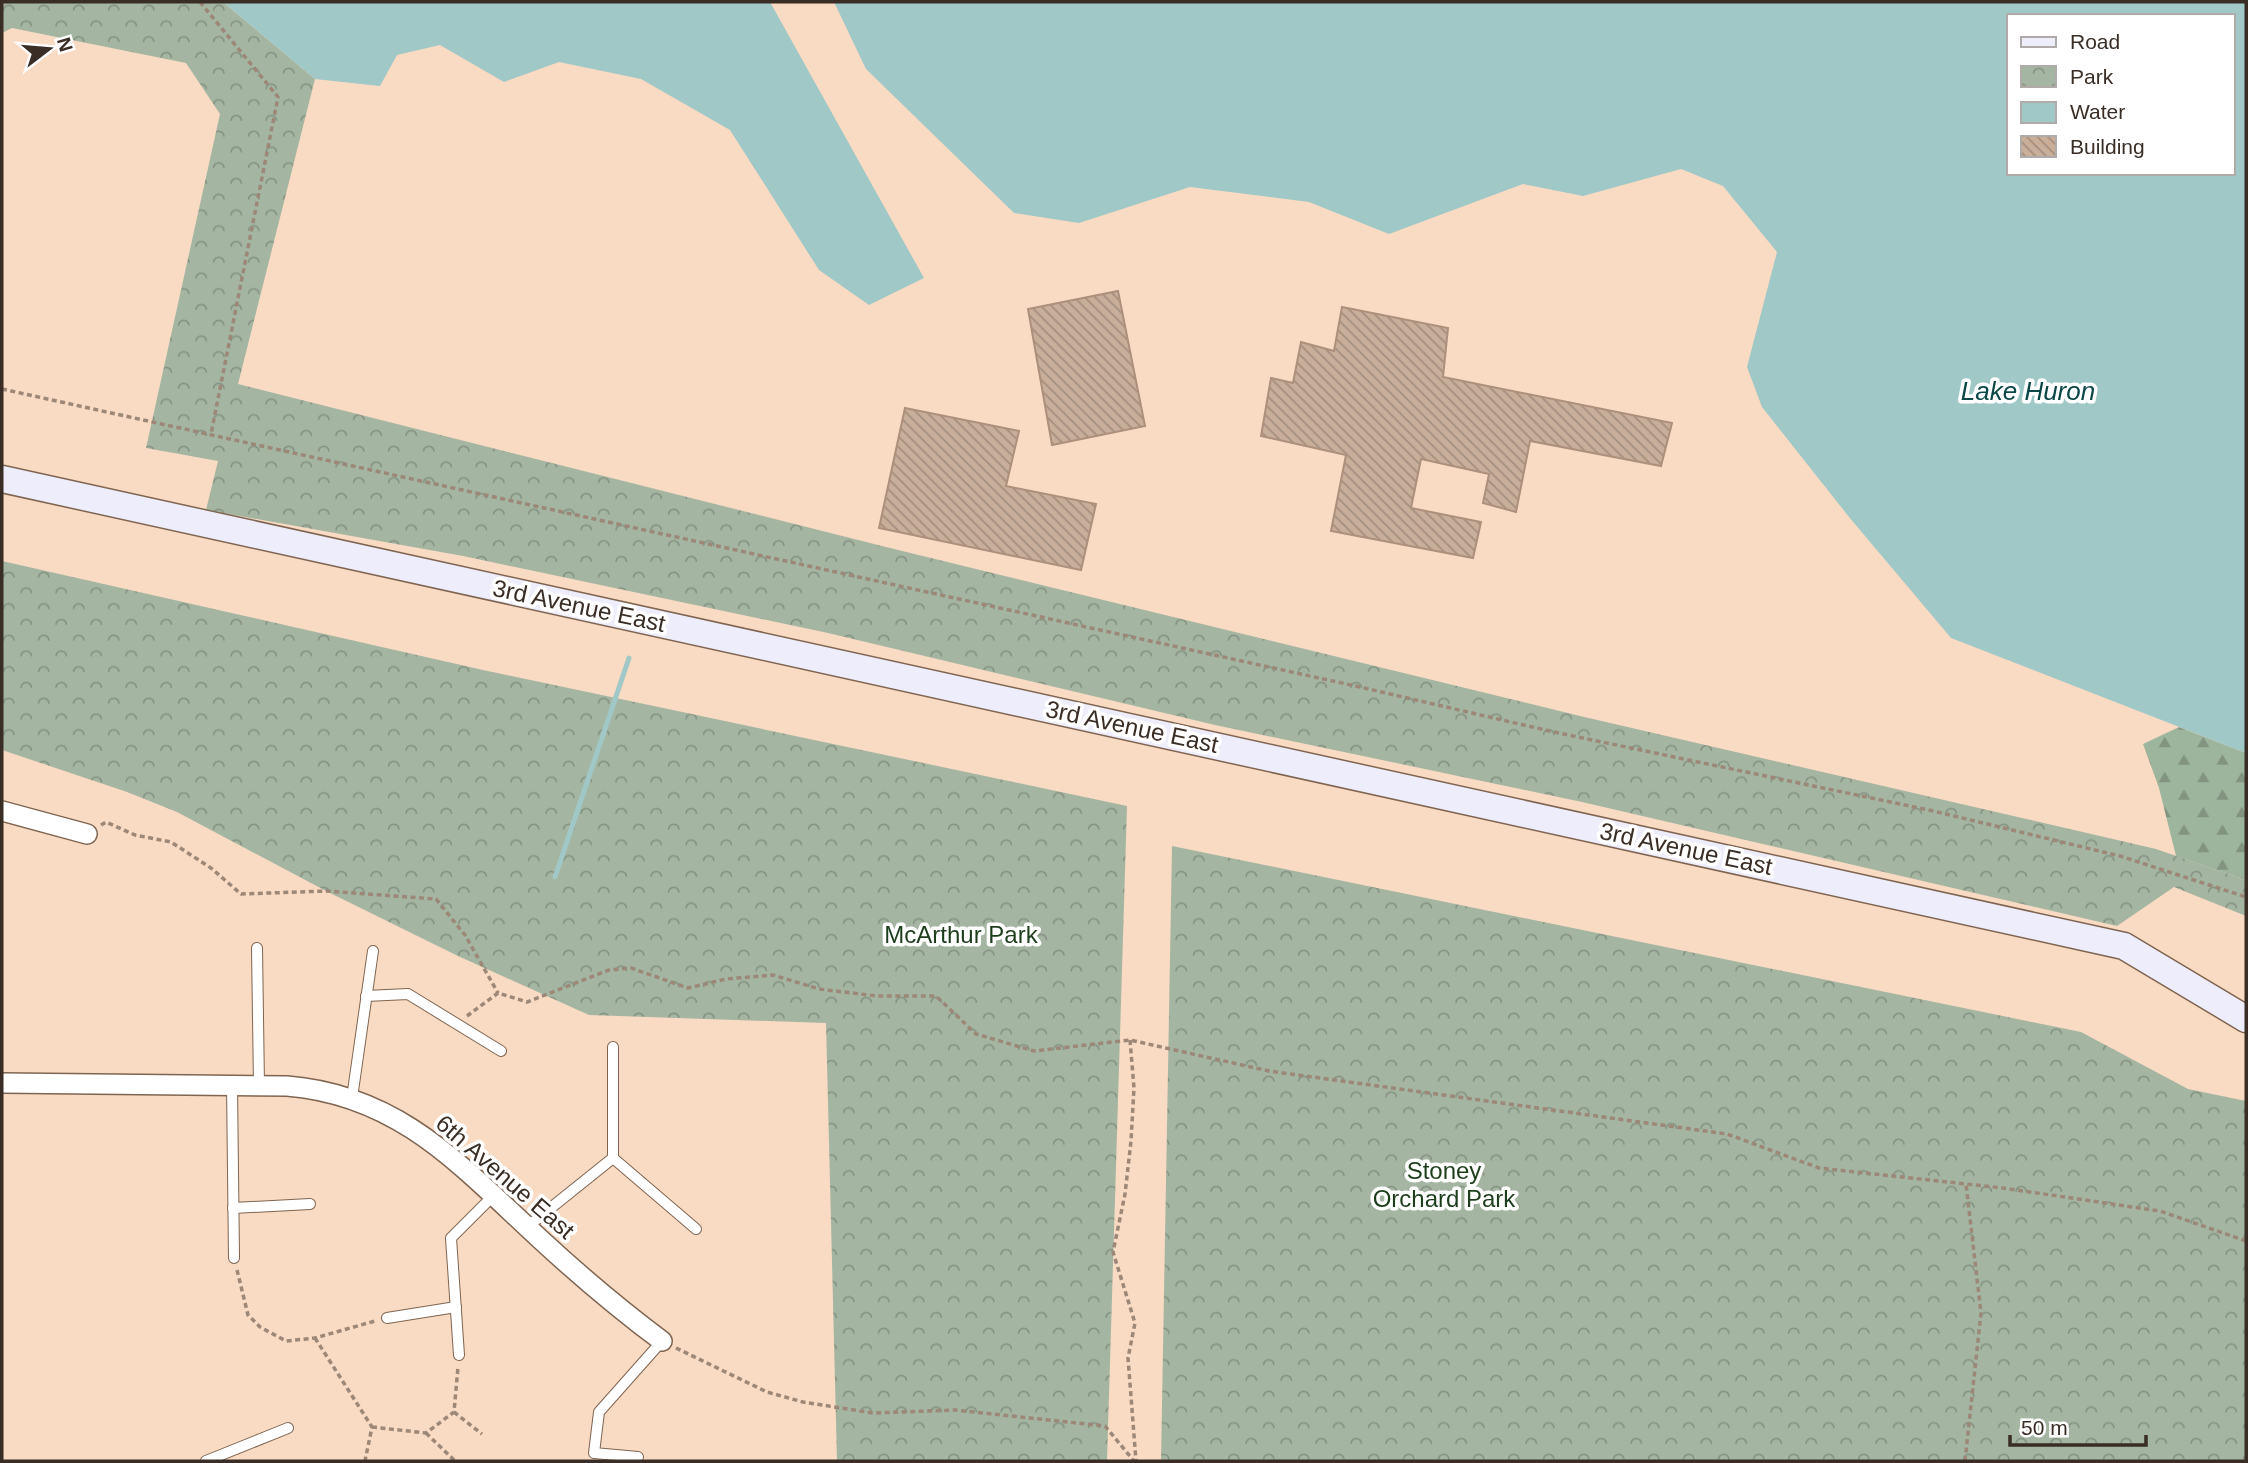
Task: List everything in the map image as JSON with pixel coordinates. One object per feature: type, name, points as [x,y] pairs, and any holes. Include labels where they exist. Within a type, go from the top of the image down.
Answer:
[{"type":"main road","name":"3rd Avenue East","points":[[2,479],[2124,946],[2246,1018]]},
{"type":"street","points":[[2,811],[87,834]]},
{"type":"street","name":"6th Avenue East","points":[[2,1083],[308,1088],[352,1098],[393,1116],[448,1154],[599,1293],[662,1341]]},
{"type":"lane","points":[[257,948],[259,1086]]},
{"type":"lane","points":[[352,1098],[373,951]]},
{"type":"lane","points":[[366,996],[408,995],[501,1051]]},
{"type":"lane","points":[[613,1048],[613,1158],[696,1229]]},
{"type":"lane","points":[[232,1085],[234,1258]]},
{"type":"lane","points":[[527,1227],[613,1158]]},
{"type":"lane","points":[[459,1355],[451,1238],[493,1196]]},
{"type":"lane","points":[[233,1208],[310,1205]]},
{"type":"lane","points":[[387,1318],[456,1307]]},
{"type":"lane","points":[[638,1457],[594,1453],[599,1412],[662,1341]]},
{"type":"lane","points":[[206,1461],[288,1427]]},
{"type":"path","points":[[200,2],[278,97],[211,434]]},
{"type":"path","points":[[2,389],[1554,732],[1929,810],[2120,856],[2246,897]]},
{"type":"path","points":[[87,834],[106,822],[135,835],[171,842],[211,868],[241,894],[326,891],[436,900],[465,935],[498,993],[527,1002],[610,970],[631,968],[688,988],[726,979],[773,975],[819,989],[877,996],[936,996],[976,1034],[1034,1051],[1130,1040],[1269,1071],[1727,1134],[1819,1168],[1966,1184],[2160,1211],[2246,1241]]},
{"type":"path","points":[[458,1025],[498,993]]},
{"type":"path","points":[[1130,1040],[1134,1088],[1131,1140],[1125,1194],[1114,1252],[1135,1323],[1128,1358],[1135,1461]]},
{"type":"path","points":[[1965,1461],[1981,1313],[1966,1184]]},
{"type":"path","points":[[234,1258],[248,1315],[286,1341],[315,1338],[387,1318]]},
{"type":"path","points":[[315,1338],[372,1427],[365,1461]]},
{"type":"path","points":[[662,1341],[766,1392],[803,1402],[873,1413],[955,1410],[1105,1426],[1135,1461]]},
{"type":"path","points":[[426,1433],[454,1412],[459,1355]]},
{"type":"path","points":[[454,1412],[482,1434]]},
{"type":"path","points":[[372,1427],[426,1433],[455,1461]]},
{"type":"green space","points":[[2,2],[223,2],[315,79],[238,384],[886,547],[1580,716],[2156,849],[2246,880],[2246,916],[2174,887],[2117,926],[1582,802],[1215,725],[828,633],[463,556],[206,510],[218,461],[146,448],[220,114],[186,63],[12,28],[2,33]]},
{"type":"green space","name":"McArthur Park","points":[[2,561],[483,670],[1127,806],[1107,1461],[837,1461],[826,1023],[589,1015],[458,956],[326,891],[177,812],[127,792],[2,750]]},
{"type":"green space","points":[[2179,727],[2246,753],[2246,880],[2176,856],[2159,788],[2143,744]]},
{"type":"green space","name":"Stoney Orchard Park","points":[[1172,846],[2081,1032],[2188,1089],[2246,1101],[2246,1461],[1161,1461]]},
{"type":"water","points":[[223,2],[770,2],[924,278],[869,305],[819,270],[730,130],[641,79],[559,62],[504,82],[440,45],[397,55],[380,86],[315,79]]},
{"type":"water","name":"Lake Huron","points":[[834,2],[2246,2],[2246,753],[1951,638],[1849,517],[1762,407],[1747,367],[1777,252],[1723,186],[1681,169],[1583,196],[1523,184],[1389,234],[1309,202],[1190,187],[1079,223],[1014,213],[866,69]]},
{"type":"building","points":[[1118,291],[1145,426],[1052,445],[1028,309]]},
{"type":"building","points":[[1342,307],[1448,328],[1443,377],[1672,423],[1661,466],[1530,441],[1516,512],[1483,503],[1489,474],[1421,459],[1411,508],[1481,522],[1473,558],[1331,531],[1346,455],[1261,436],[1271,378],[1293,383],[1301,342],[1334,351]]},
{"type":"building","points":[[905,408],[1019,431],[1006,486],[1096,504],[1081,570],[879,528]]},
{"type":"waterway","points":[[555,877],[629,658]]}]
